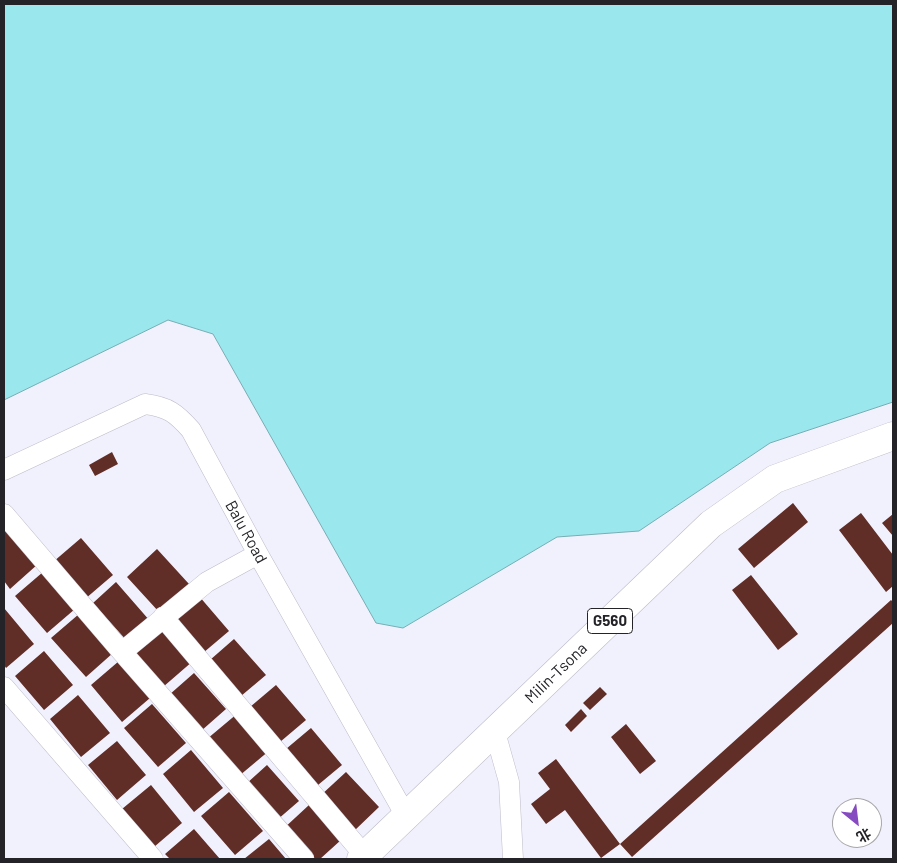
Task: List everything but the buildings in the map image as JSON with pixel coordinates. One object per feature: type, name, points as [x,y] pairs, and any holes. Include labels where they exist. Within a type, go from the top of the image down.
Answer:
[{"type":"highway","name":"Milin-Tsona","points":[[363,857],[711,524],[775,479],[893,436]]},
{"type":"street","name":"Balu Road","points":[[4,470],[145,404],[161,406],[177,415],[191,430],[258,554],[406,816]]},
{"type":"street","points":[[4,514],[122,652],[304,859]]},
{"type":"street","points":[[122,652],[207,582],[258,554]]},
{"type":"street","points":[[163,617],[363,857]]},
{"type":"street","points":[[4,687],[153,859]]},
{"type":"street","points":[[494,732],[509,782],[513,859]]},
{"type":"water","points":[[4,4],[893,4],[893,402],[770,443],[639,531],[557,537],[403,628],[376,623],[213,334],[168,320],[4,400]]}]
